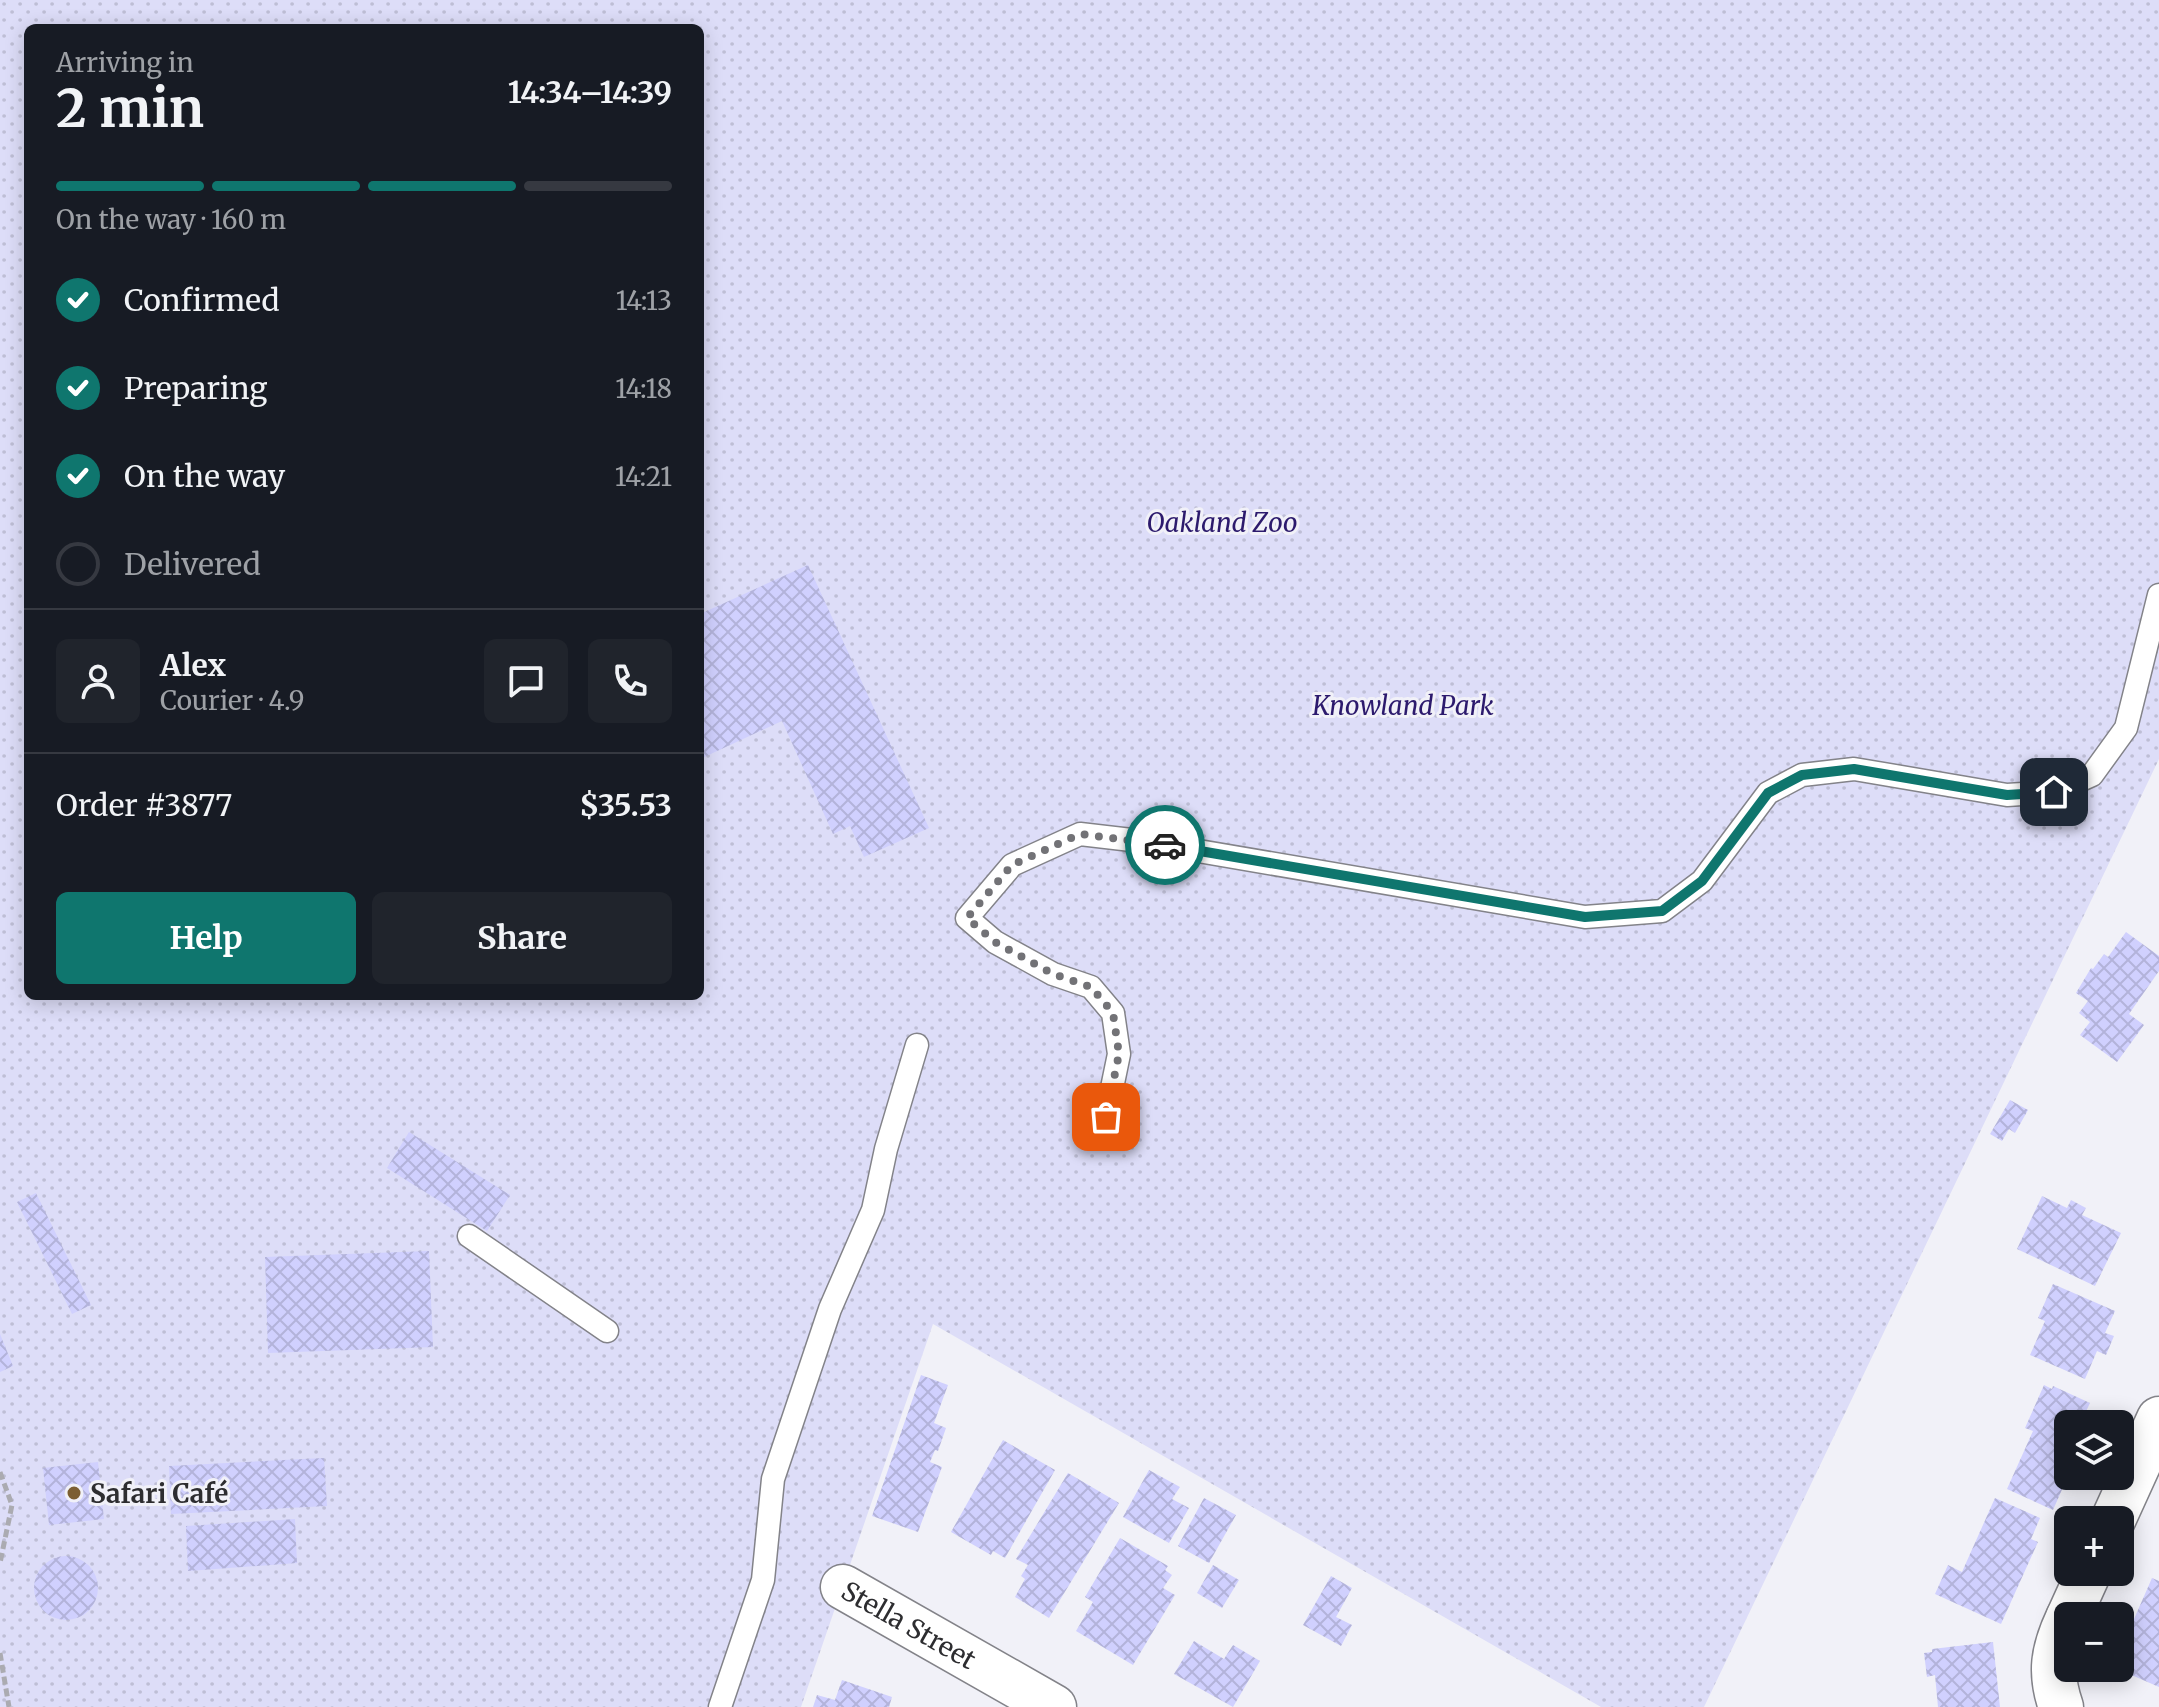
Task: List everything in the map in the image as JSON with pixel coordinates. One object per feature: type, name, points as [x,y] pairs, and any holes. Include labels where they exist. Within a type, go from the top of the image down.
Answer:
[{"type":"street","points":[[2119,1506],[2159,1419]]},
{"type":"street","name":"Stella Street","points":[[843,1587],[1054,1707]]},
{"type":"street","points":[[2054,1660],[2052,1679],[2061,1707]]},
{"type":"lane","points":[[1106,1117],[1119,1054],[1113,1013],[1091,987],[1053,974],[995,942],[967,918],[1012,865],[1080,834],[1140,841],[1585,917],[1662,911],[1702,881],[1768,793],[1802,775],[1854,769],[2007,795],[2054,792],[2092,775],[2126,728],[2159,595]]},
{"type":"lane","points":[[720,1707],[763,1580],[773,1479],[830,1309],[873,1210],[886,1149],[917,1045]]},
{"type":"lane","points":[[469,1236],[607,1331]]},
{"type":"path","points":[[0,1472],[12,1505],[0,1563]]},
{"type":"path","points":[[0,1653],[9,1707]]},
{"type":"green space","name":"Knowland Park","points":[[0,0],[2159,0],[2159,759],[1704,1707],[1601,1707],[933,1324],[801,1707],[0,1707]]},
{"type":"building","points":[[808,565],[929,828],[864,857],[850,826],[833,834],[782,721],[704,757],[704,612]]},
{"type":"building","points":[[2126,932],[2159,956],[2159,971],[2129,1014],[2144,1025],[2117,1062],[2080,1035],[2090,1022],[2079,1013],[2088,1001],[2076,993],[2091,968],[2104,954],[2108,957]]},
{"type":"building","points":[[2010,1100],[2028,1110],[2015,1133],[2009,1129],[2002,1141],[1990,1134]]},
{"type":"building","points":[[409,1132],[510,1195],[487,1231],[387,1168]]},
{"type":"building","points":[[36,1193],[91,1305],[72,1314],[17,1202]]},
{"type":"building","points":[[2042,1196],[2067,1208],[2071,1200],[2086,1208],[2082,1215],[2121,1233],[2095,1286],[2017,1249]]},
{"type":"building","points":[[429,1251],[433,1347],[268,1353],[265,1257]]},
{"type":"building","points":[[2053,1284],[2115,1311],[2105,1333],[2114,1336],[2106,1355],[2097,1351],[2085,1379],[2030,1355],[2045,1321],[2038,1318]]},
{"type":"building","points":[[0,1334],[13,1366],[0,1372]]},
{"type":"building","points":[[921,1375],[948,1385],[934,1423],[946,1428],[938,1451],[935,1450],[930,1462],[942,1467],[918,1532],[872,1516]]},
{"type":"building","points":[[2044,1385],[2090,1403],[2087,1410],[2054,1410],[2054,1490],[2062,1490],[2053,1510],[2007,1489],[2033,1431],[2025,1428]]},
{"type":"building","points":[[1003,1440],[1055,1470],[1005,1558],[993,1551],[991,1555],[951,1532]]},
{"type":"building","points":[[324,1458],[327,1506],[171,1514],[169,1466]]},
{"type":"building","name":"Safari Café","points":[[98,1462],[104,1519],[49,1525],[43,1468]]},
{"type":"building","points":[[1149,1470],[1180,1487],[1172,1499],[1189,1508],[1169,1543],[1123,1517]]},
{"type":"building","points":[[1068,1473],[1119,1503],[1049,1618],[1015,1597],[1025,1579],[1021,1576],[1028,1565],[1016,1559]]},
{"type":"building","points":[[1204,1498],[1236,1515],[1209,1563],[1178,1546]]},
{"type":"building","points":[[1995,1498],[2040,1518],[2031,1539],[2038,1542],[2001,1624],[1935,1594],[1948,1565],[1962,1572]]},
{"type":"building","points":[[295,1519],[297,1563],[188,1571],[186,1526]]},
{"type":"building","points":[[1120,1538],[1168,1566],[1165,1570],[1172,1575],[1163,1588],[1175,1595],[1133,1665],[1076,1631],[1093,1602],[1085,1597]]},
{"type":"building","points":[[66,1556],[78,1558],[89,1565],[96,1576],[96,1600],[89,1611],[78,1618],[66,1620],[54,1618],[43,1611],[36,1600],[34,1588],[36,1576],[43,1565],[54,1558]]},
{"type":"building","points":[[1213,1565],[1239,1580],[1222,1608],[1197,1593]]},
{"type":"building","points":[[1331,1576],[1352,1588],[1336,1617],[1352,1625],[1341,1646],[1303,1625]]},
{"type":"building","points":[[2152,1578],[2159,1581],[2159,1687],[2134,1676],[2134,1619]]},
{"type":"building","points":[[1194,1641],[1224,1659],[1233,1645],[1260,1661],[1233,1707],[1174,1674]]},
{"type":"building","points":[[1993,1642],[2000,1707],[1938,1707],[1935,1675],[1927,1677],[1924,1653],[1932,1652],[1932,1649]]},
{"type":"building","points":[[842,1680],[892,1697],[889,1707],[813,1707],[817,1695],[835,1700]]},
{"type":"way so far","points":[[1106,1117],[1119,1054],[1113,1013],[1091,987],[1053,974],[995,942],[967,918],[1012,865],[1080,834],[1165,845]]},
{"type":"place","name":"Safari Café","points":[[74,1493]]},
{"type":"route","points":[[1165,845],[1585,917],[1662,911],[1702,881],[1768,793],[1802,775],[1854,769],[2007,795],[2054,792]]},
{"type":"park label","name":"Oakland Zoo","points":[[1222,522]]}]
